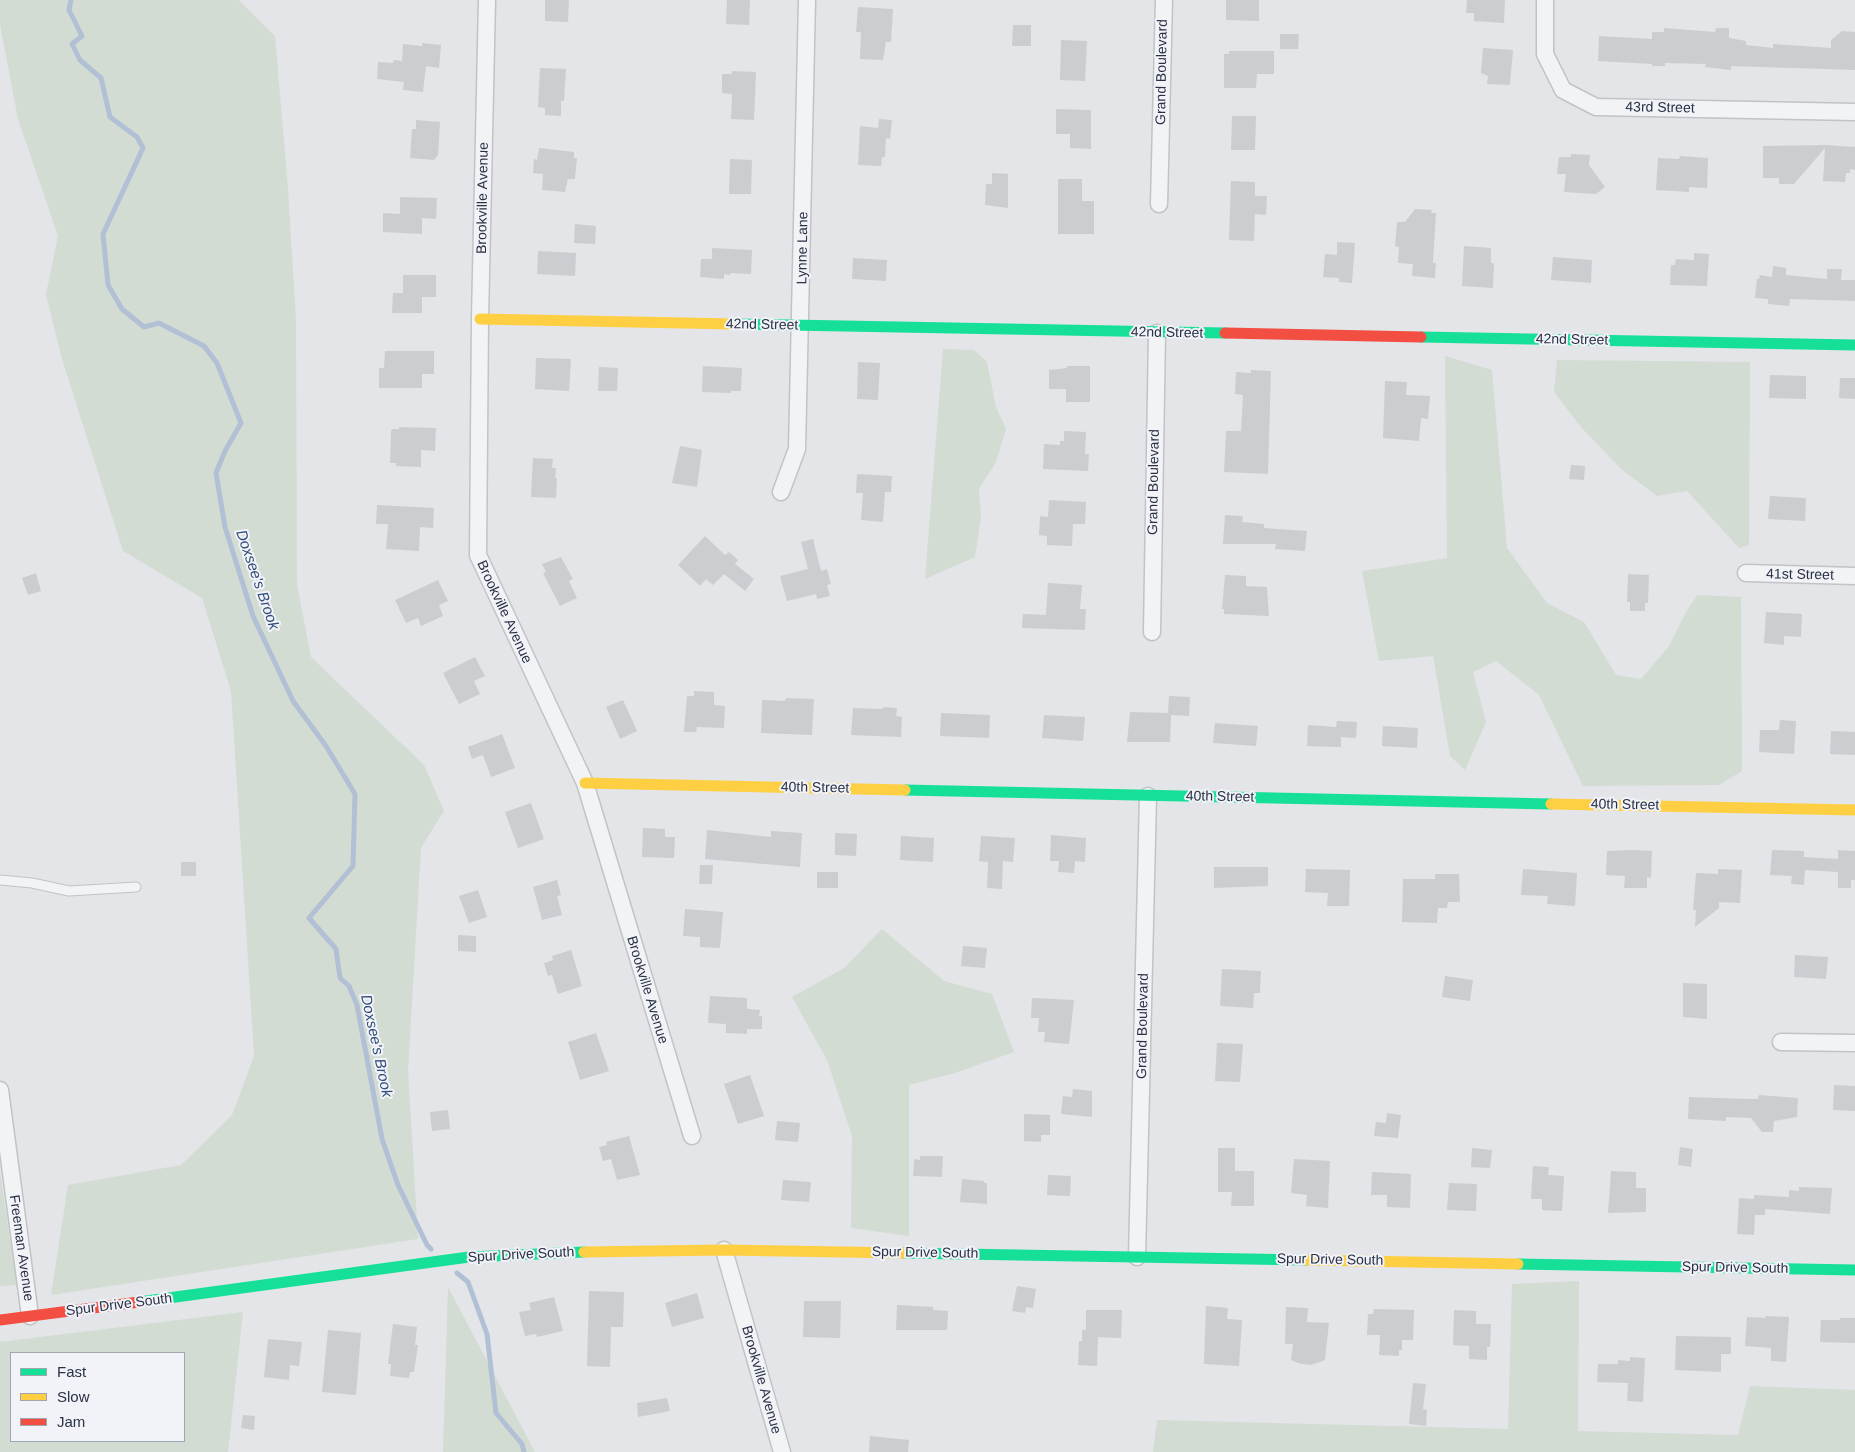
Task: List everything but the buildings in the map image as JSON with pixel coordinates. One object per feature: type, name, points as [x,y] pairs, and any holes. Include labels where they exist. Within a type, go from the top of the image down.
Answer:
[{"type":"street","name":"Brookville Avenue","points":[[487,0],[480,319],[478,555],[586,783],[692,1136]]},
{"type":"street","name":"Lynne Lane","points":[[781,492],[797,449],[807,0]]},
{"type":"street","name":"Grand Boulevard","points":[[1160,204],[1164,0]]},
{"type":"street","name":"43rd Street","points":[[1545,0],[1545,54],[1563,90],[1596,106],[1855,112]]},
{"type":"street","name":"42nd Street","points":[[480,319],[1855,345]]},
{"type":"street","name":"Grand Boulevard","points":[[1152,632],[1157,333]]},
{"type":"street","name":"41st Street","points":[[1746,573],[1855,576]]},
{"type":"street","name":"40th Street","points":[[586,783],[1855,810]]},
{"type":"street","name":"Grand Boulevard","points":[[1138,1257],[1148,796]]},
{"type":"street","points":[[1781,1042],[1855,1042]]},
{"type":"street","name":"Freeman Avenue","points":[[0,1090],[30,1316]]},
{"type":"street","name":"Brookville Avenue","points":[[724,1250],[782,1452]]},
{"type":"street","name":"Spur Drive South","points":[[0,1320],[347,1275],[468,1257],[538,1252],[724,1250],[1855,1270]]},
{"type":"lane","points":[[0,880],[32,883],[69,891],[136,887]]},
{"type":"shaded area","points":[[0,0],[239,0],[275,36],[288,189],[296,320],[297,584],[311,657],[424,765],[444,811],[421,848],[408,1070],[418,1239],[51,1295],[68,1185],[181,1165],[232,1115],[254,1056],[231,691],[202,598],[123,551],[62,359],[46,294],[58,236],[18,119],[0,24]]},
{"type":"shaded area","points":[[943,349],[974,350],[987,362],[996,407],[1006,429],[996,462],[979,489],[981,517],[975,557],[925,579]]},
{"type":"shaded area","points":[[1445,356],[1492,370],[1507,548],[1547,603],[1584,622],[1616,675],[1641,679],[1669,646],[1697,595],[1741,597],[1742,771],[1719,785],[1583,786],[1539,695],[1496,661],[1473,672],[1486,722],[1465,770],[1450,756],[1433,656],[1379,661],[1362,571],[1447,558]]},
{"type":"shaded area","points":[[1557,360],[1750,362],[1749,545],[1739,548],[1687,491],[1657,496],[1621,469],[1580,426],[1554,392]]},
{"type":"shaded area","points":[[882,929],[944,981],[992,994],[1014,1052],[955,1073],[909,1085],[909,1236],[851,1228],[852,1136],[827,1060],[792,997],[844,968]]},
{"type":"shaded area","points":[[0,1172],[17,1285],[0,1286]]},
{"type":"shaded area","points":[[1579,1281],[1578,1431],[1738,1435],[1750,1386],[1855,1390],[1855,1452],[1153,1452],[1157,1420],[1508,1429],[1512,1284]]},
{"type":"shaded area","points":[[448,1287],[535,1452],[443,1452]]},
{"type":"shaded area","points":[[243,1312],[228,1452],[0,1452],[0,1342]]},
{"type":"waterway","name":"Doxsee's Brook","points":[[71,0],[69,10],[82,36],[72,44],[80,60],[101,78],[110,117],[137,137],[143,148],[103,234],[108,285],[122,309],[144,327],[159,323],[204,346],[217,363],[241,423],[225,451],[216,473],[225,527],[253,616],[293,701],[326,746],[355,794],[353,866],[309,918],[336,949],[340,978],[349,986],[357,1005],[382,1139],[398,1185],[427,1245],[431,1249]]},
{"type":"waterway","name":"Doxsee's Brook","points":[[457,1273],[468,1282],[487,1334],[496,1413],[522,1444],[524,1452]]},
{"type":"traffic: fast","points":[[735,324],[1225,333]]},
{"type":"traffic: fast","points":[[1421,337],[1855,345]]},
{"type":"traffic: fast","points":[[905,790],[1551,804]]},
{"type":"traffic: fast","points":[[139,1302],[469,1257],[584,1252]]},
{"type":"traffic: fast","points":[[903,1253],[1306,1260]]},
{"type":"traffic: fast","points":[[1518,1264],[1855,1270]]},
{"type":"traffic: slow","points":[[480,319],[735,324]]},
{"type":"traffic: slow","points":[[585,783],[905,790]]},
{"type":"traffic: slow","points":[[1551,804],[1855,810]]},
{"type":"traffic: slow","points":[[584,1252],[724,1250],[903,1253]]},
{"type":"traffic: slow","points":[[1306,1260],[1518,1264]]},
{"type":"traffic: jam","points":[[1225,333],[1421,337]]},
{"type":"traffic: jam","points":[[0,1320],[139,1302]]}]
